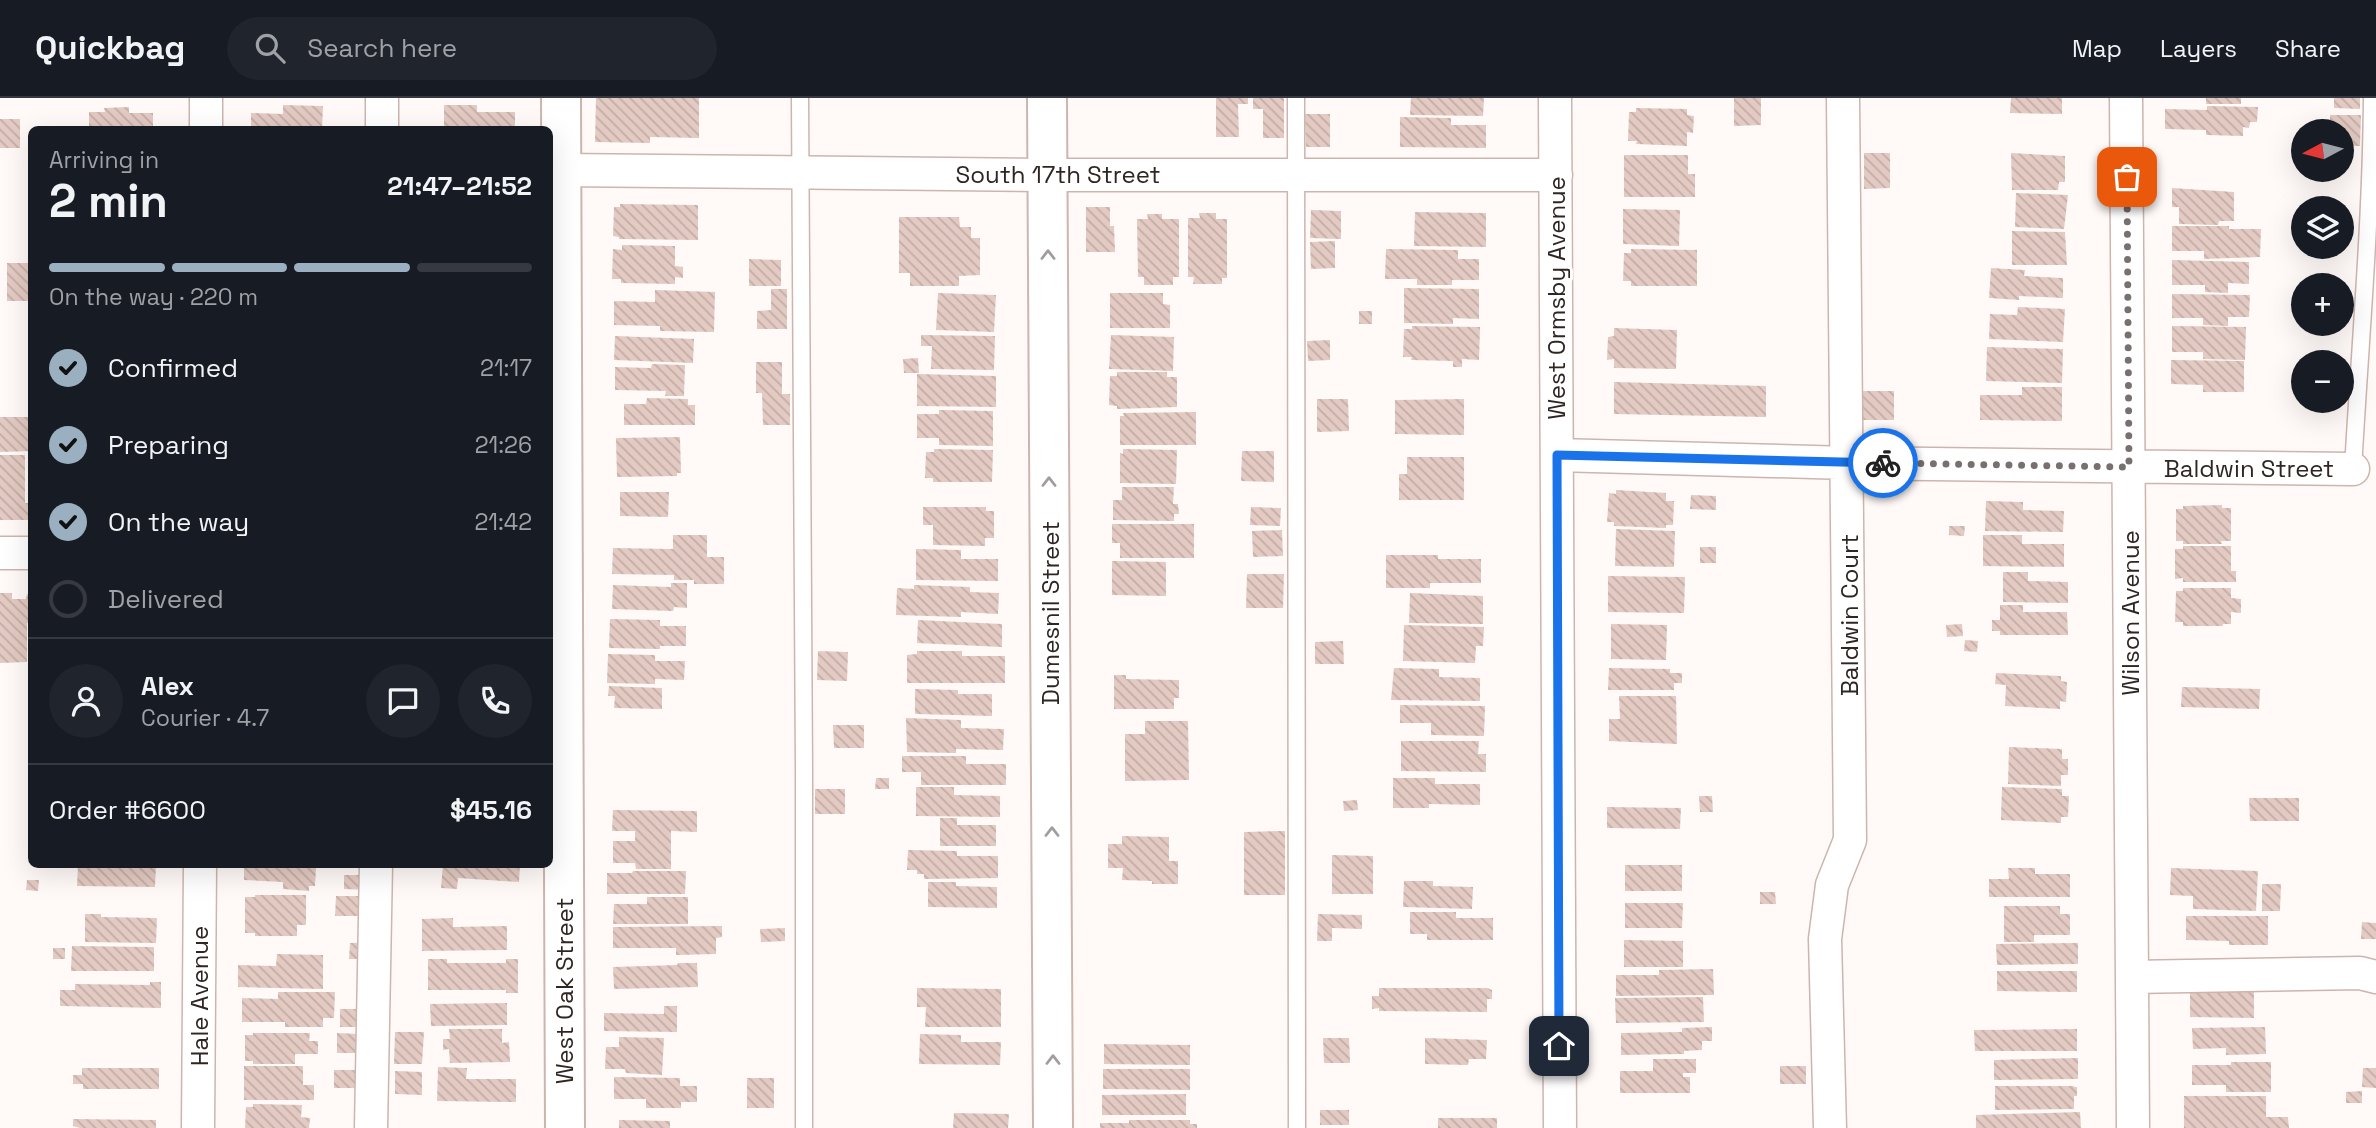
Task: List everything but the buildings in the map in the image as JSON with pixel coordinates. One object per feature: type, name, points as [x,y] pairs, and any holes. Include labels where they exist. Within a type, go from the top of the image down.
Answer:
[{"type":"main road","name":"West Oak Street","points":[[561,98],[556,556],[565,1128]]},
{"type":"main road","name":"Dumesnil Street","points":[[1047,98],[1053,1128]]},
{"type":"street","points":[[206,98],[206,126]]},
{"type":"street","points":[[382,98],[382,126]]},
{"type":"street","name":"West Ormsby Avenue","points":[[1555,98],[1560,1128]]},
{"type":"street","name":"Baldwin Court","points":[[1830,1128],[1825,939],[1832,885],[1850,840],[1843,98]]},
{"type":"street","name":"Wilson Avenue","points":[[2126,98],[2133,1128]]},
{"type":"street","name":"South 17th Street","points":[[561,170],[1048,175],[1556,175]]},
{"type":"street","name":"Baldwin Street","points":[[1557,455],[1848,463],[2353,469]]},
{"type":"street","points":[[0,553],[28,553]]},
{"type":"street","name":"Hale Avenue","points":[[198,1128],[200,868]]},
{"type":"street","points":[[371,1128],[376,868]]},
{"type":"street","points":[[2132,977],[2360,973],[2376,977]]},
{"type":"lane","points":[[800,98],[804,1128]]},
{"type":"lane","points":[[1296,98],[1297,1128]]},
{"type":"lane","points":[[2353,469],[2363,294],[2369,238],[2372,98]]},
{"type":"way so far","points":[[1883,463],[2129,467],[2127,177]]},
{"type":"route","points":[[1559,1046],[1557,455],[1883,463]]}]
